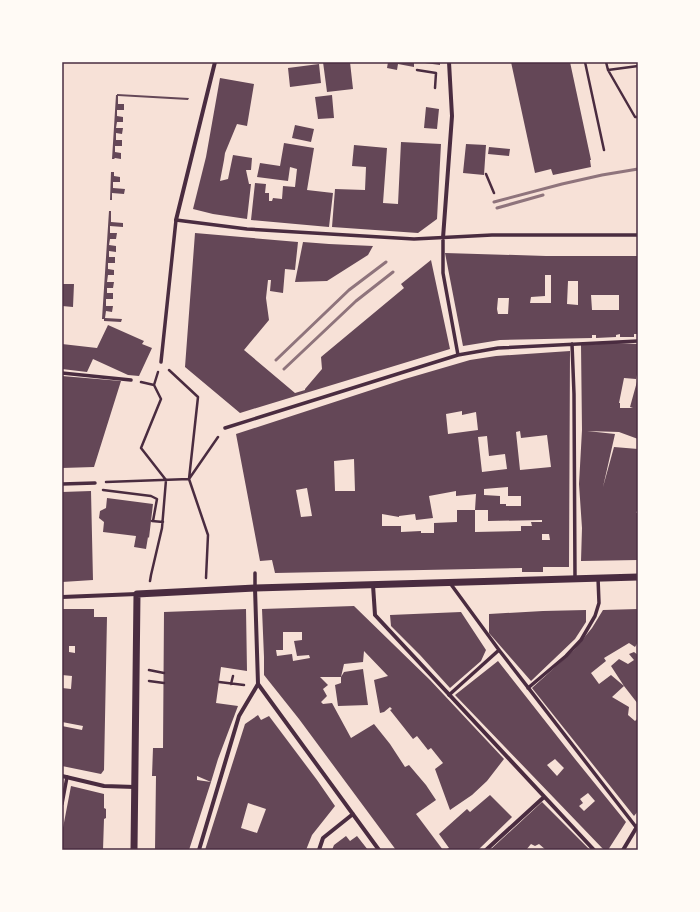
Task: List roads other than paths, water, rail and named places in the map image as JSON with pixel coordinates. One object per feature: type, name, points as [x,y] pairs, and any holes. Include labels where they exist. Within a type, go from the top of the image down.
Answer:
[{"type":"street","points":[[161,362],[176,220],[215,62]]},
{"type":"street","points":[[449,62],[452,116],[443,238],[443,273],[458,355]]},
{"type":"street","points":[[176,220],[270,230],[414,239],[492,235],[638,235]]},
{"type":"street","points":[[225,428],[458,355],[498,348],[638,341]]},
{"type":"street","points":[[572,344],[574,394],[575,579]]},
{"type":"street","points":[[62,373],[131,380]]},
{"type":"street","points":[[62,484],[95,483]]},
{"type":"street","points":[[199,850],[240,716],[258,684],[255,573]]},
{"type":"street","points":[[62,597],[255,588],[638,577]]},
{"type":"street","points":[[528,688],[566,656],[581,640],[595,616],[599,603],[598,578]]},
{"type":"street","points":[[450,583],[528,688],[637,826],[623,850]]},
{"type":"street","points":[[373,585],[375,615],[594,850]]},
{"type":"street","points":[[134,850],[137,594]]},
{"type":"street","points":[[449,695],[499,650]]},
{"type":"street","points":[[258,684],[379,850]]},
{"type":"street","points":[[62,776],[104,786],[135,787]]},
{"type":"street","points":[[62,804],[67,777]]},
{"type":"street","points":[[486,850],[544,797]]},
{"type":"street","points":[[319,850],[324,838],[353,814]]},
{"type":"railway","points":[[494,202],[562,184],[638,169]]},
{"type":"railway","points":[[497,208],[543,195]]},
{"type":"railway","points":[[276,360],[349,290],[386,262]]},
{"type":"railway","points":[[284,369],[356,301],[393,272]]}]
